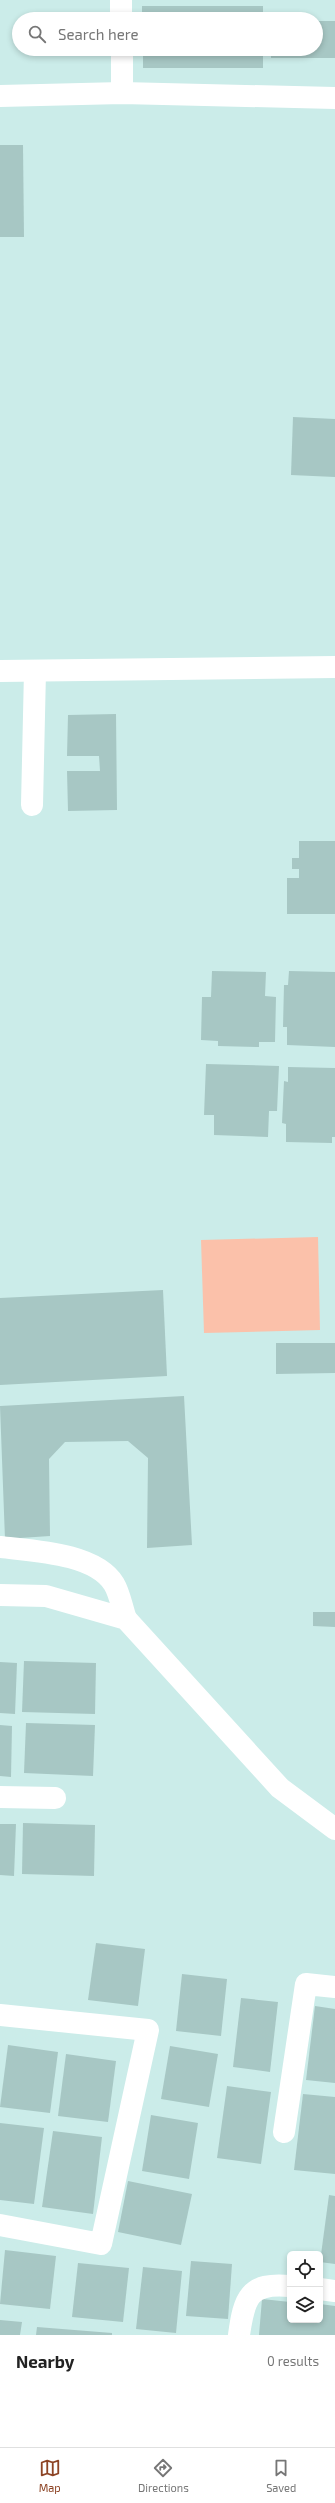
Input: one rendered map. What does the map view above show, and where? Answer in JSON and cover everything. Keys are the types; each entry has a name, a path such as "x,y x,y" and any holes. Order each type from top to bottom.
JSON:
{"street":[{"path":"121,0 121,12"},
{"path":"122,56 122,93"},
{"path":"0,96 122,93 335,98"},
{"path":"0,671 335,667"},
{"path":"32,805 35,671"},
{"path":"0,1547 58,1554 93,1565 114,1584 126,1619 280,1788 335,1829"},
{"path":"0,1595 46,1596 126,1619"},
{"path":"0,1797 55,1798"},
{"path":"284,2132 306,1984 335,1987"},
{"path":"0,2225 101,2244 148,2030 1,2017"},
{"path":"239,2335 247,2298 257,2288 274,2284 287,2286"},
{"path":"323,2289 335,2291"}],"shaded area":[{"path":"318,1237 320,1330 204,1333 201,1240"}],"building":[{"path":"142,6 263,6 263,12 142,12"},
{"path":"323,21 335,21 335,58 271,58 271,56 323,56"},
{"path":"143,56 263,56 263,68 143,68"},
{"path":"0,145 23,145 24,237 0,237"},
{"path":"293,417 335,419 335,477 291,475"},
{"path":"116,714 117,810 68,811 67,771 100,771 99,756 67,756 68,715"},
{"path":"299,841 335,841 335,914 287,914 287,878 299,878 299,869 292,869 292,858 299,858"},
{"path":"212,971 266,972 265,996 276,997 275,1042 259,1042 259,1047 218,1046 218,1041 201,1040 202,997 211,997"},
{"path":"289,971 335,972 335,1047 287,1045 287,1027 283,1027 284,985 288,985"},
{"path":"206,1064 279,1066 277,1111 269,1111 268,1137 214,1135 214,1115 204,1115"},
{"path":"288,1067 335,1068 335,1137 332,1137 332,1143 286,1142 286,1124 282,1123 284,1081 288,1082"},
{"path":"163,1290 167,1376 0,1385 0,1298"},
{"path":"276,1343 335,1343 335,1373 276,1374"},
{"path":"184,1396 192,1545 147,1548 148,1458 128,1441 65,1442 49,1459 50,1536 5,1539 0,1406"},
{"path":"313,1612 335,1612 335,1627 313,1626"},
{"path":"24,1661 96,1663 95,1714 22,1712"},
{"path":"0,1662 17,1663 15,1714 0,1713"},
{"path":"26,1723 95,1725 93,1776 24,1773"},
{"path":"0,1725 12,1726 11,1777 0,1776"},
{"path":"23,1823 95,1825 94,1876 22,1874"},
{"path":"0,1824 16,1824 14,1876 0,1875"},
{"path":"96,1943 145,1949 138,2006 88,2000"},
{"path":"182,1974 227,1979 221,2036 176,2031"},
{"path":"241,1998 278,2002 270,2072 233,2067"},
{"path":"315,2006 335,2009 335,2083 306,2080"},
{"path":"8,2045 58,2052 50,2113 0,2107"},
{"path":"170,2046 218,2054 209,2107 161,2099"},
{"path":"66,2054 116,2061 108,2122 58,2116"},
{"path":"227,2086 271,2092 261,2164 217,2158"},
{"path":"303,2094 335,2097 335,2174 294,2170"},
{"path":"151,2115 198,2123 189,2179 142,2171"},
{"path":"0,2123 44,2128 34,2204 0,2200"},
{"path":"53,2131 102,2137 93,2214 42,2207"},
{"path":"128,2181 192,2194 181,2245 118,2232"},
{"path":"329,2195 335,2196 335,2264 323,2262 323,2251 321,2251"},
{"path":"5,2250 56,2256 50,2309 0,2304"},
{"path":"191,2261 232,2264 228,2319 186,2316"},
{"path":"78,2263 129,2268 123,2322 72,2317"},
{"path":"143,2267 182,2271 176,2333 136,2329"},
{"path":"262,2299 287,2302 287,2323 323,2323 323,2304 335,2306 335,2335 259,2335"},
{"path":"0,2320 22,2322 20,2335 0,2335"},
{"path":"37,2327 112,2333 112,2335 36,2335"}]}
